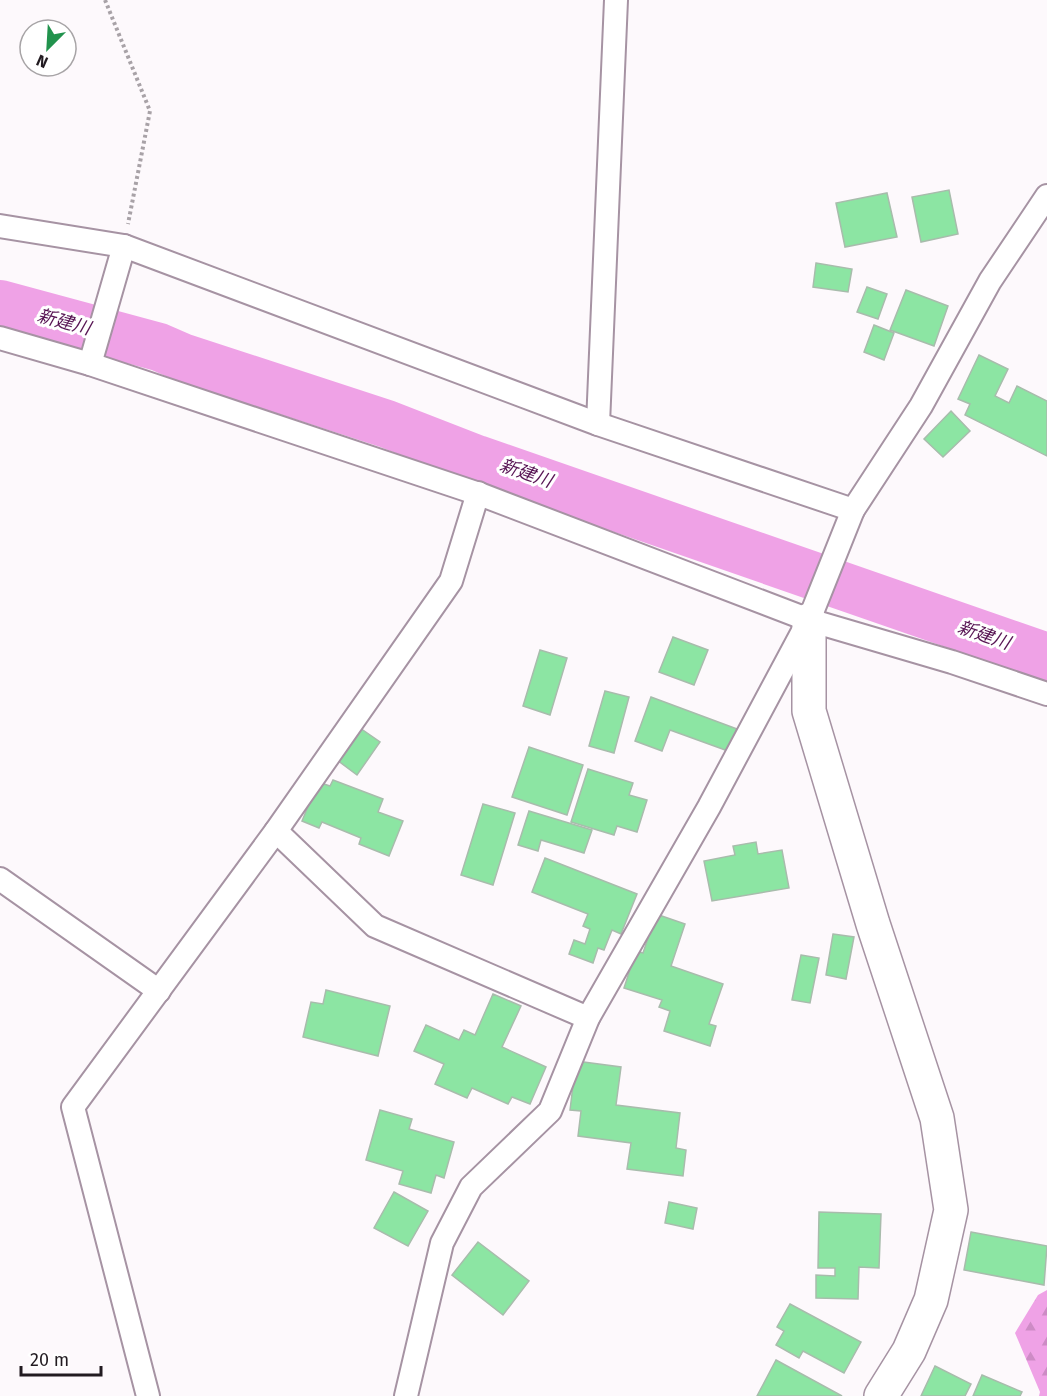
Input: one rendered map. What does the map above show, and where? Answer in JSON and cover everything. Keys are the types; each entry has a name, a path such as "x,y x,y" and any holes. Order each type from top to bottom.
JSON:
{"street":[{"path":"598,424 616,0"},
{"path":"406,1396 442,1243 471,1187 550,1111 588,1018 709,807 812,614 851,516 921,406 990,280 1047,196"},
{"path":"0,226 124,246 598,424 851,516"},
{"path":"92,356 124,246"},
{"path":"0,339 92,356 812,614 1047,694"},
{"path":"148,1396 73,1107 276,831 452,582 478,493"},
{"path":"812,614 809,711 873,924 937,1118 951,1210 931,1300 909,1351 882,1396"},
{"path":"276,831 375,926 588,1018"},
{"path":"0,879 159,991"}],"path":[{"path":"105,0 150,111 124,246"}],"green space":[{"path":"1047,1290 1047,1396 1039,1396 1040,1392 1015,1333 1038,1295"}],"building":[{"path":"949,190 958,234 921,242 912,197"},
{"path":"887,193 897,237 845,247 836,203"},
{"path":"816,263 852,269 848,292 813,287"},
{"path":"867,287 887,294 878,319 857,312"},
{"path":"906,290 948,306 934,346 890,330"},
{"path":"874,325 894,333 884,360 864,352"},
{"path":"979,355 1008,369 995,396 1009,403 1017,386 1047,401 1047,456 965,415 970,404 958,399"},
{"path":"951,411 970,431 943,457 924,439"},
{"path":"673,637 708,650 694,685 659,672"},
{"path":"540,650 567,658 550,715 523,706"},
{"path":"605,691 629,697 614,753 589,746"},
{"path":"651,697 737,729 728,751 670,730 662,751 635,741"},
{"path":"360,728 380,742 357,775 337,760"},
{"path":"529,747 583,765 567,815 512,797"},
{"path":"588,769 633,783 629,795 647,800 637,832 617,826 614,835 571,822"},
{"path":"333,780 383,799 378,812 403,821 389,856 359,844 361,838 322,822 319,828 302,821 318,782 330,786"},
{"path":"483,804 515,813 493,885 461,875"},
{"path":"529,811 592,830 584,853 541,840 538,851 518,845"},
{"path":"756,842 758,854 782,850 789,888 712,901 704,861 735,855 733,846"},
{"path":"545,858 637,894 621,934 612,930 604,950 598,948 593,963 569,954 574,940 585,944 590,929 583,926 588,914 532,892"},
{"path":"656,914 685,924 671,966 723,984 709,1024 716,1026 710,1046 664,1031 670,1011 659,1007 662,1000 624,988 636,951 643,953"},
{"path":"833,934 854,937 846,979 826,975"},
{"path":"801,955 819,958 810,1003 792,1000"},
{"path":"326,990 390,1006 378,1056 303,1037 311,1002 323,1004"},
{"path":"493,994 521,1006 502,1047 546,1067 530,1104 512,1097 508,1104 472,1088 467,1098 435,1084 444,1064 414,1051 426,1025 459,1040 464,1030 475,1035"},
{"path":"576,1061 621,1067 616,1105 680,1113 676,1148 686,1150 683,1176 627,1169 631,1143 578,1136 581,1111 570,1110"},
{"path":"380,1110 412,1119 409,1129 454,1142 444,1178 436,1175 431,1193 399,1184 403,1171 366,1160"},
{"path":"394,1192 428,1211 408,1246 374,1228"},
{"path":"669,1202 697,1208 693,1229 665,1223"},
{"path":"819,1212 881,1214 879,1268 859,1267 858,1299 816,1298 816,1275 835,1276 835,1268 818,1268"},
{"path":"971,1232 1047,1246 1044,1285 964,1270"},
{"path":"478,1242 529,1281 503,1315 452,1275"},
{"path":"790,1304 861,1342 844,1373 803,1351 799,1358 776,1345 784,1331 777,1327"},
{"path":"776,1360 842,1396 757,1396"},
{"path":"935,1366 971,1384 965,1396 921,1396"},
{"path":"982,1375 1022,1392 1020,1396 973,1396"}],"waterway":[{"name":"新建川","path":"0,304 159,347 182,357 387,424 477,459 1047,657"}]}
